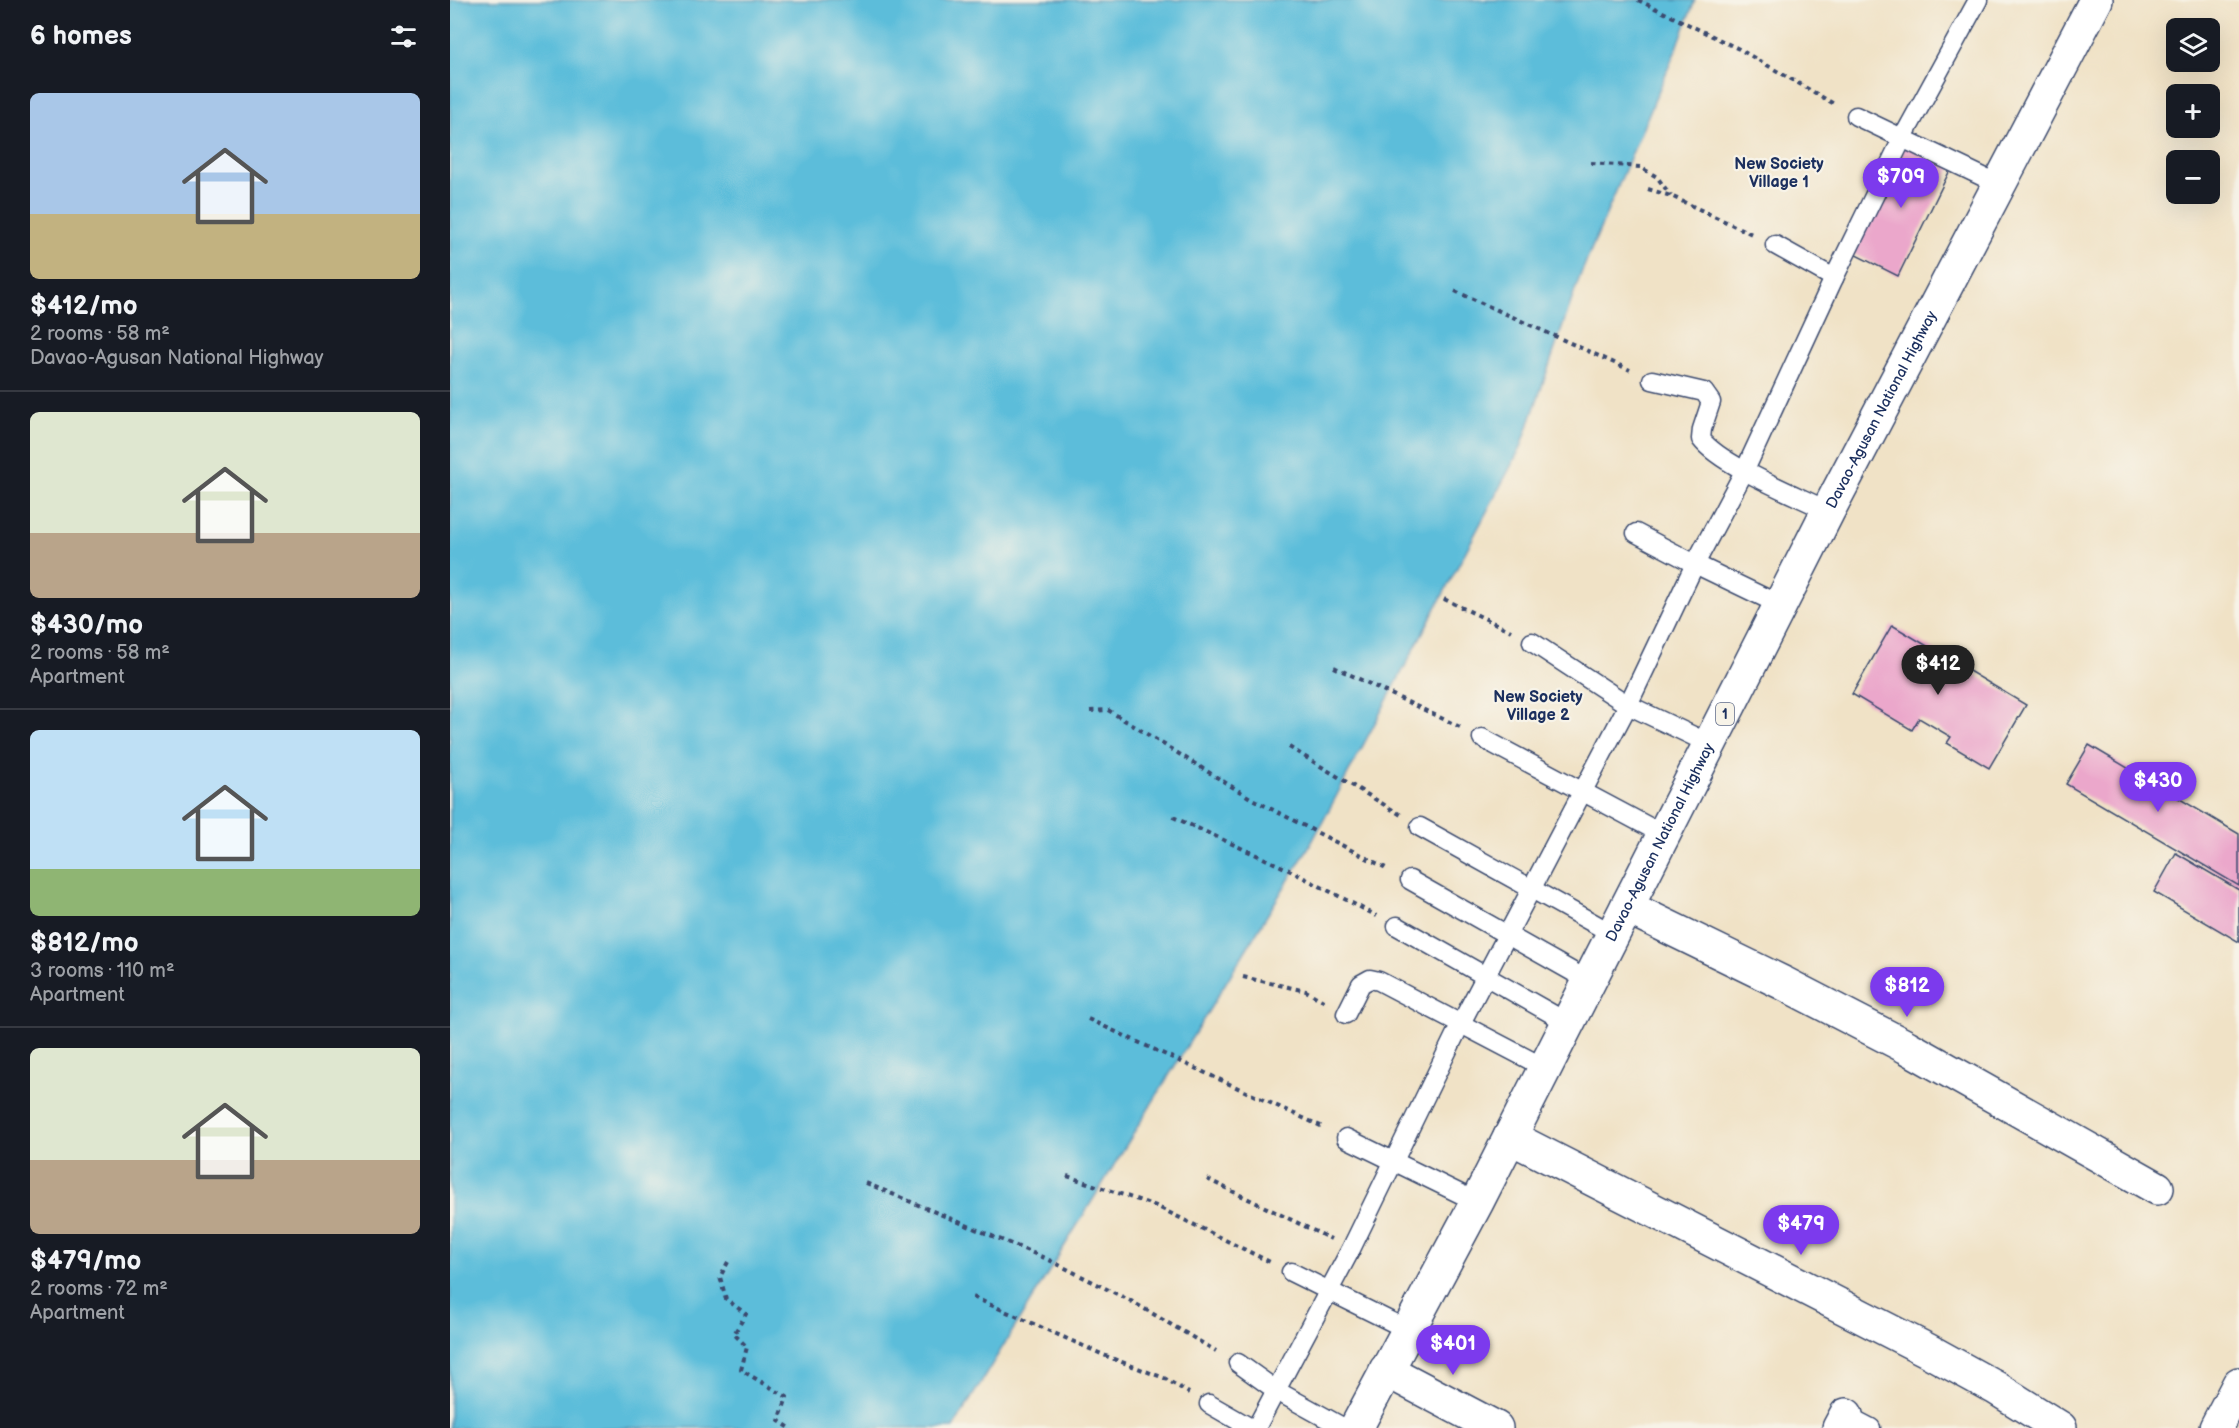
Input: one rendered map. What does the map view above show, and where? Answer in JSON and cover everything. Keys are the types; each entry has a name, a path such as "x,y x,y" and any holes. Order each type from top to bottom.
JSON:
{"main road":[{"name":"Davao-Agusan National Highway","path":"1356,1428 1510,1137 1828,510 2096,0"},
{"path":"1620,921 1784,983 1907,1047 2157,1188"},
{"path":"1510,1137 1927,1350 1996,1388 2060,1428"},
{"path":"1386,1370 1496,1428"},
{"path":"2216,1428 2239,1384"}],"lane":[{"path":"1256,1428 1395,1162 1460,1025 1628,705 1695,564 1745,470 1834,278 1902,139 1978,0"},
{"path":"1856,116 1998,184"},
{"path":"1775,245 1834,278"},
{"path":"1652,380 1695,388 1709,396 1711,402 1701,439 1715,453 1828,510"},
{"path":"1636,533 1780,605"},
{"path":"1532,642 1628,705 1710,744"},
{"path":"1482,738 1664,836"},
{"path":"1420,827 1532,890 1620,921"},
{"path":"1410,880 1589,981"},
{"path":"1397,926 1568,1023"},
{"path":"1346,1014 1361,984 1370,979 1379,981 1545,1068"},
{"path":"1346,1138 1476,1202"},
{"path":"1291,1272 1408,1330"},
{"path":"1238,1363 1277,1391 1344,1428"},
{"path":"1209,1404 1251,1428"}],"path":[{"path":"1638,0 1739,49 1856,116"},
{"path":"1591,163 1640,167 1657,177 1671,196"},
{"path":"1648,189 1671,196 1775,245"},
{"path":"1455,291 1652,380"},
{"path":"1444,598 1532,642"},
{"path":"1334,667 1482,738"},
{"path":"1090,711 1108,711 1252,799 1410,880"},
{"path":"1289,747 1420,827"},
{"path":"1173,817 1285,868 1397,926"},
{"path":"1243,977 1306,991 1346,1014"},
{"path":"1088,1019 1346,1138"},
{"path":"1067,1176 1156,1206 1291,1272"},
{"path":"1207,1179 1341,1244"},
{"path":"866,1183 1047,1258 1131,1301 1238,1363"},
{"path":"728,1262 720,1277 726,1299 746,1314 734,1334 747,1347 741,1370 787,1397 779,1421 790,1428"},
{"path":"973,1297 1106,1356 1164,1378 1209,1404"}],"water":[{"path":"450,0 1695,0 1580,276 1521,447 1312,842 953,1428 450,1428"}],"building":[{"path":"1904,142 1952,166 1898,276 1850,252"},
{"path":"1892,625 2026,705 1989,768 1947,743 1951,737 1919,718 1912,730 1852,694"},
{"path":"2089,745 2239,834 2239,886 2066,784"},
{"path":"2176,853 2239,890 2239,942 2154,892"}],"district":[{"name":"New Society Village 1","path":"1779,173"},
{"name":"New Society Village 2","path":"1538,706"}]}
